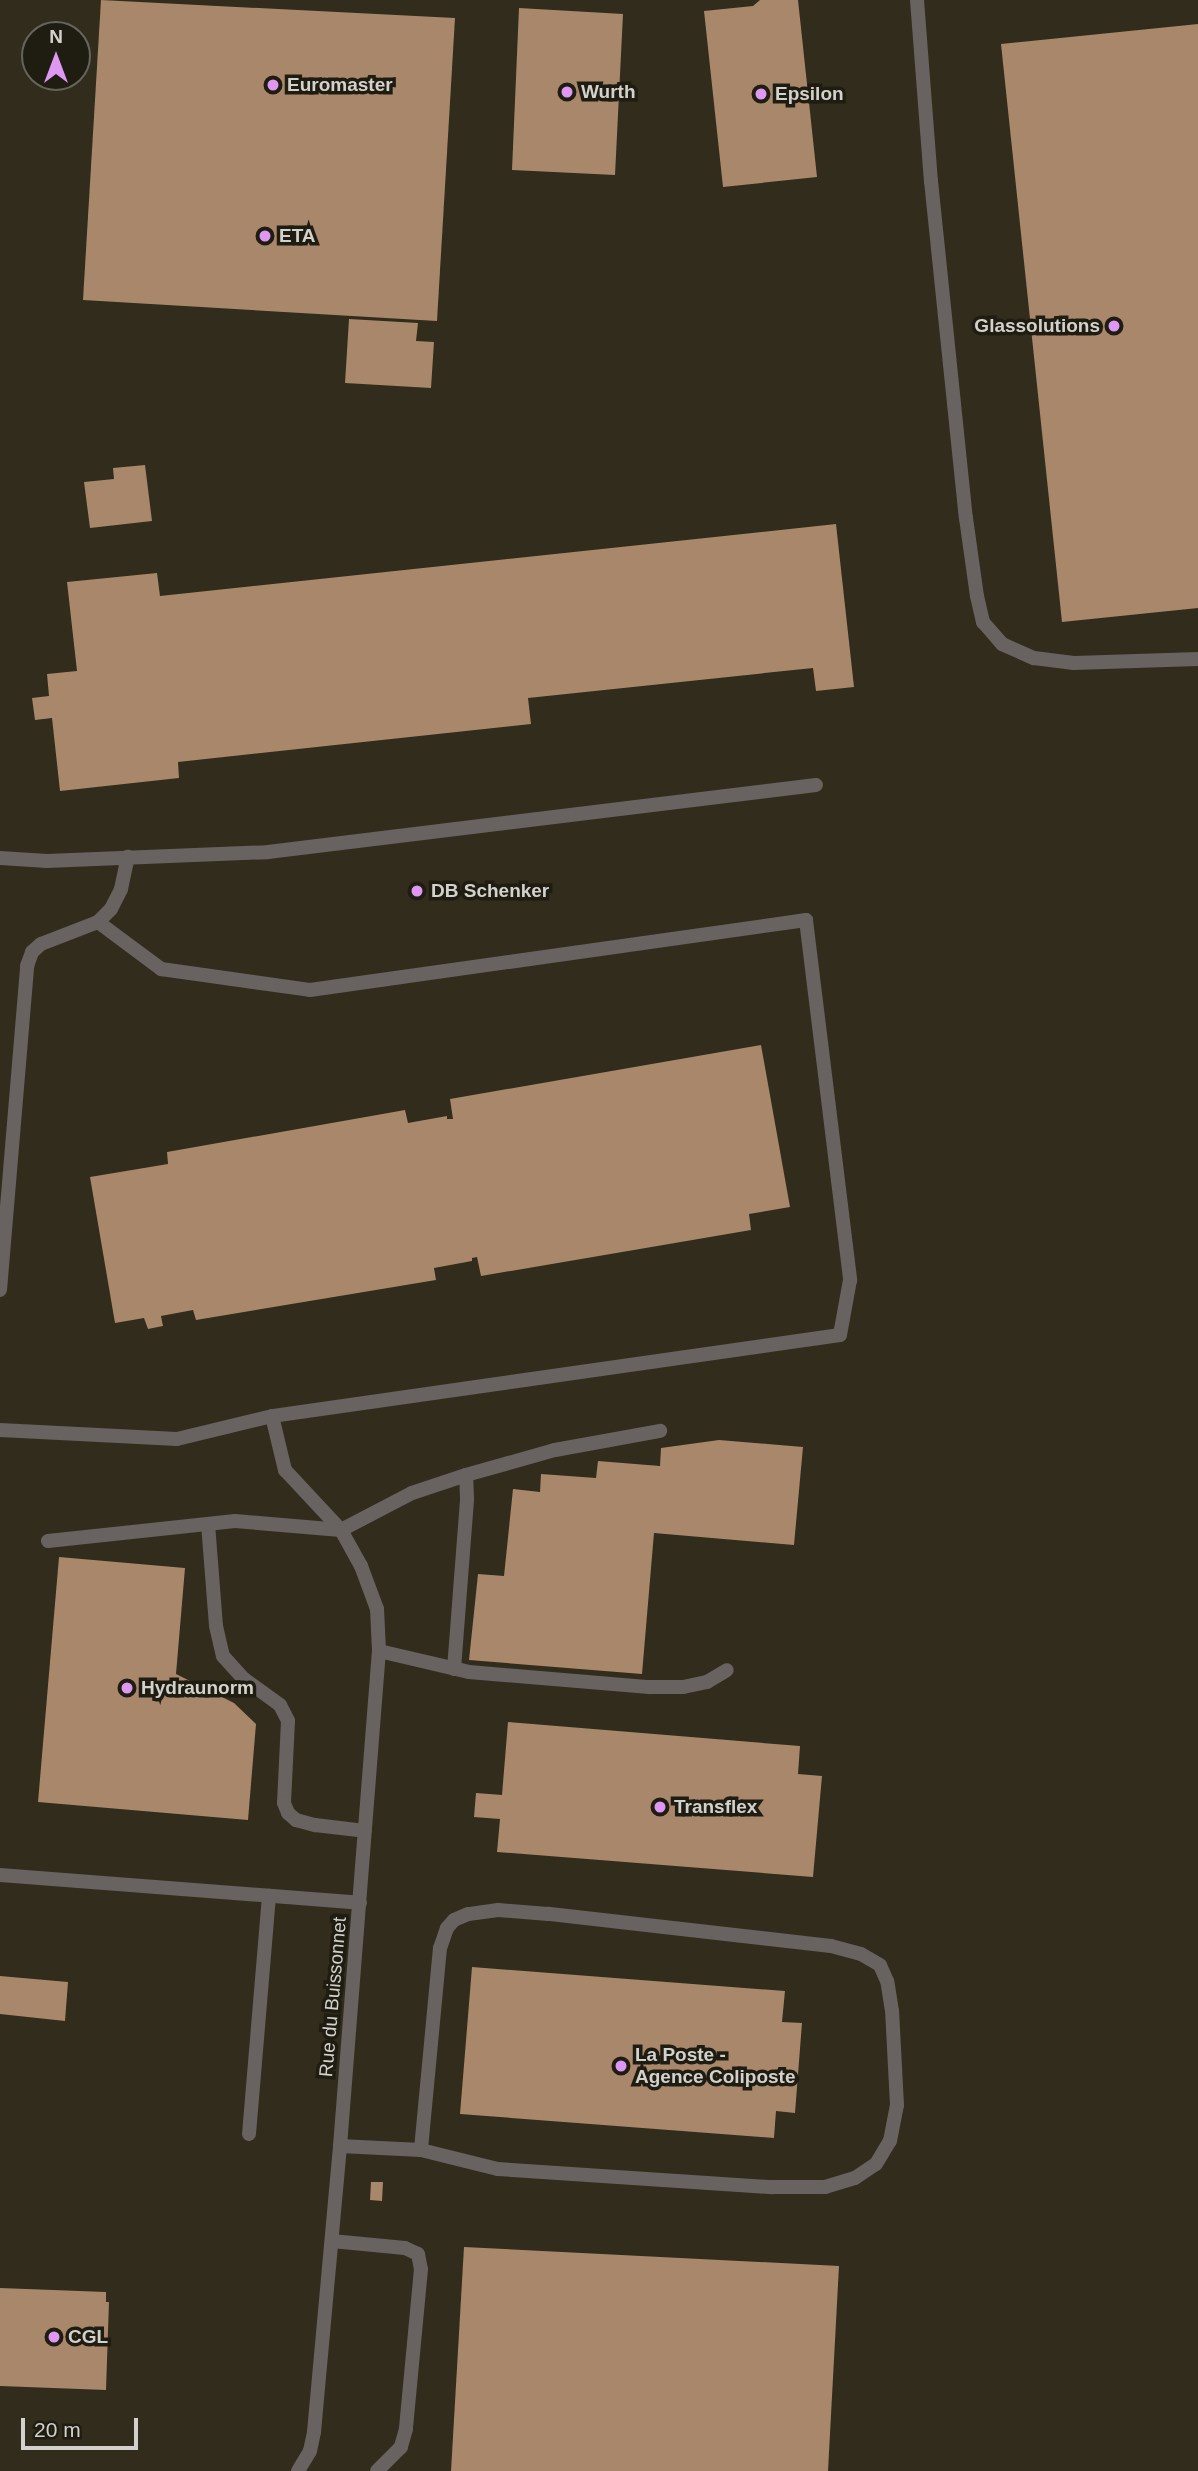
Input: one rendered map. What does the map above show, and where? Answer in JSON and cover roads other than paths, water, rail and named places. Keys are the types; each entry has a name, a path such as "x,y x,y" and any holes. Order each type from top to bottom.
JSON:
{"street":[{"path":"917,0 932,181 966,518 976,596 983,622 1003,644 1034,658 1074,663 1198,659"},
{"path":"0,858 47,861 268,852 816,785"},
{"path":"0,1290 27,966 32,952 41,944 98,922 111,909 121,889 128,857"},
{"path":"0,1430 177,1439 272,1416 840,1335 850,1280 806,920 310,990 161,969 98,922"},
{"name":"Rue du Buissonnet","path":"272,1416 285,1470 341,1530 361,1566 377,1609 379,1651 332,2241 314,2432 305,2469"},
{"path":"48,1541 235,1521 341,1530 412,1493 466,1475 555,1450 660,1431"},
{"path":"454,1669 466,1511 466,1475"},
{"path":"208,1524 216,1626 223,1656 244,1679 280,1705 288,1721 284,1803 288,1813 296,1820 315,1825 365,1831"},
{"path":"379,1651 454,1669 649,1687 683,1687 707,1682 727,1670"},
{"path":"0,1875 360,1903"},
{"path":"249,2134 269,1896"},
{"path":"340,2146 421,2150 498,2169 759,2187 825,2187 855,2178 876,2164 890,2141 897,2105 892,2011 887,1981 880,1965 861,1954 831,1946 548,1914 498,1910 468,1914 454,1920 447,1928 440,1948 421,2150"},
{"path":"332,2241 405,2248 418,2254 421,2269 406,2429 401,2447 377,2471"}],"place":[{"name":"Euromaster","path":"273,85"},
{"name":"Wurth","path":"567,92"},
{"name":"Epsilon","path":"761,94"},
{"name":"ETA","path":"265,236"},
{"name":"Glassolutions","path":"1114,326"},
{"name":"DB Schenker","path":"417,891"},
{"name":"Hydraunorm","path":"127,1688"},
{"name":"Transflex","path":"660,1807"},
{"name":"La Poste - Agence Coliposte","path":"621,2066"},
{"name":"CGL","path":"54,2337"}]}
